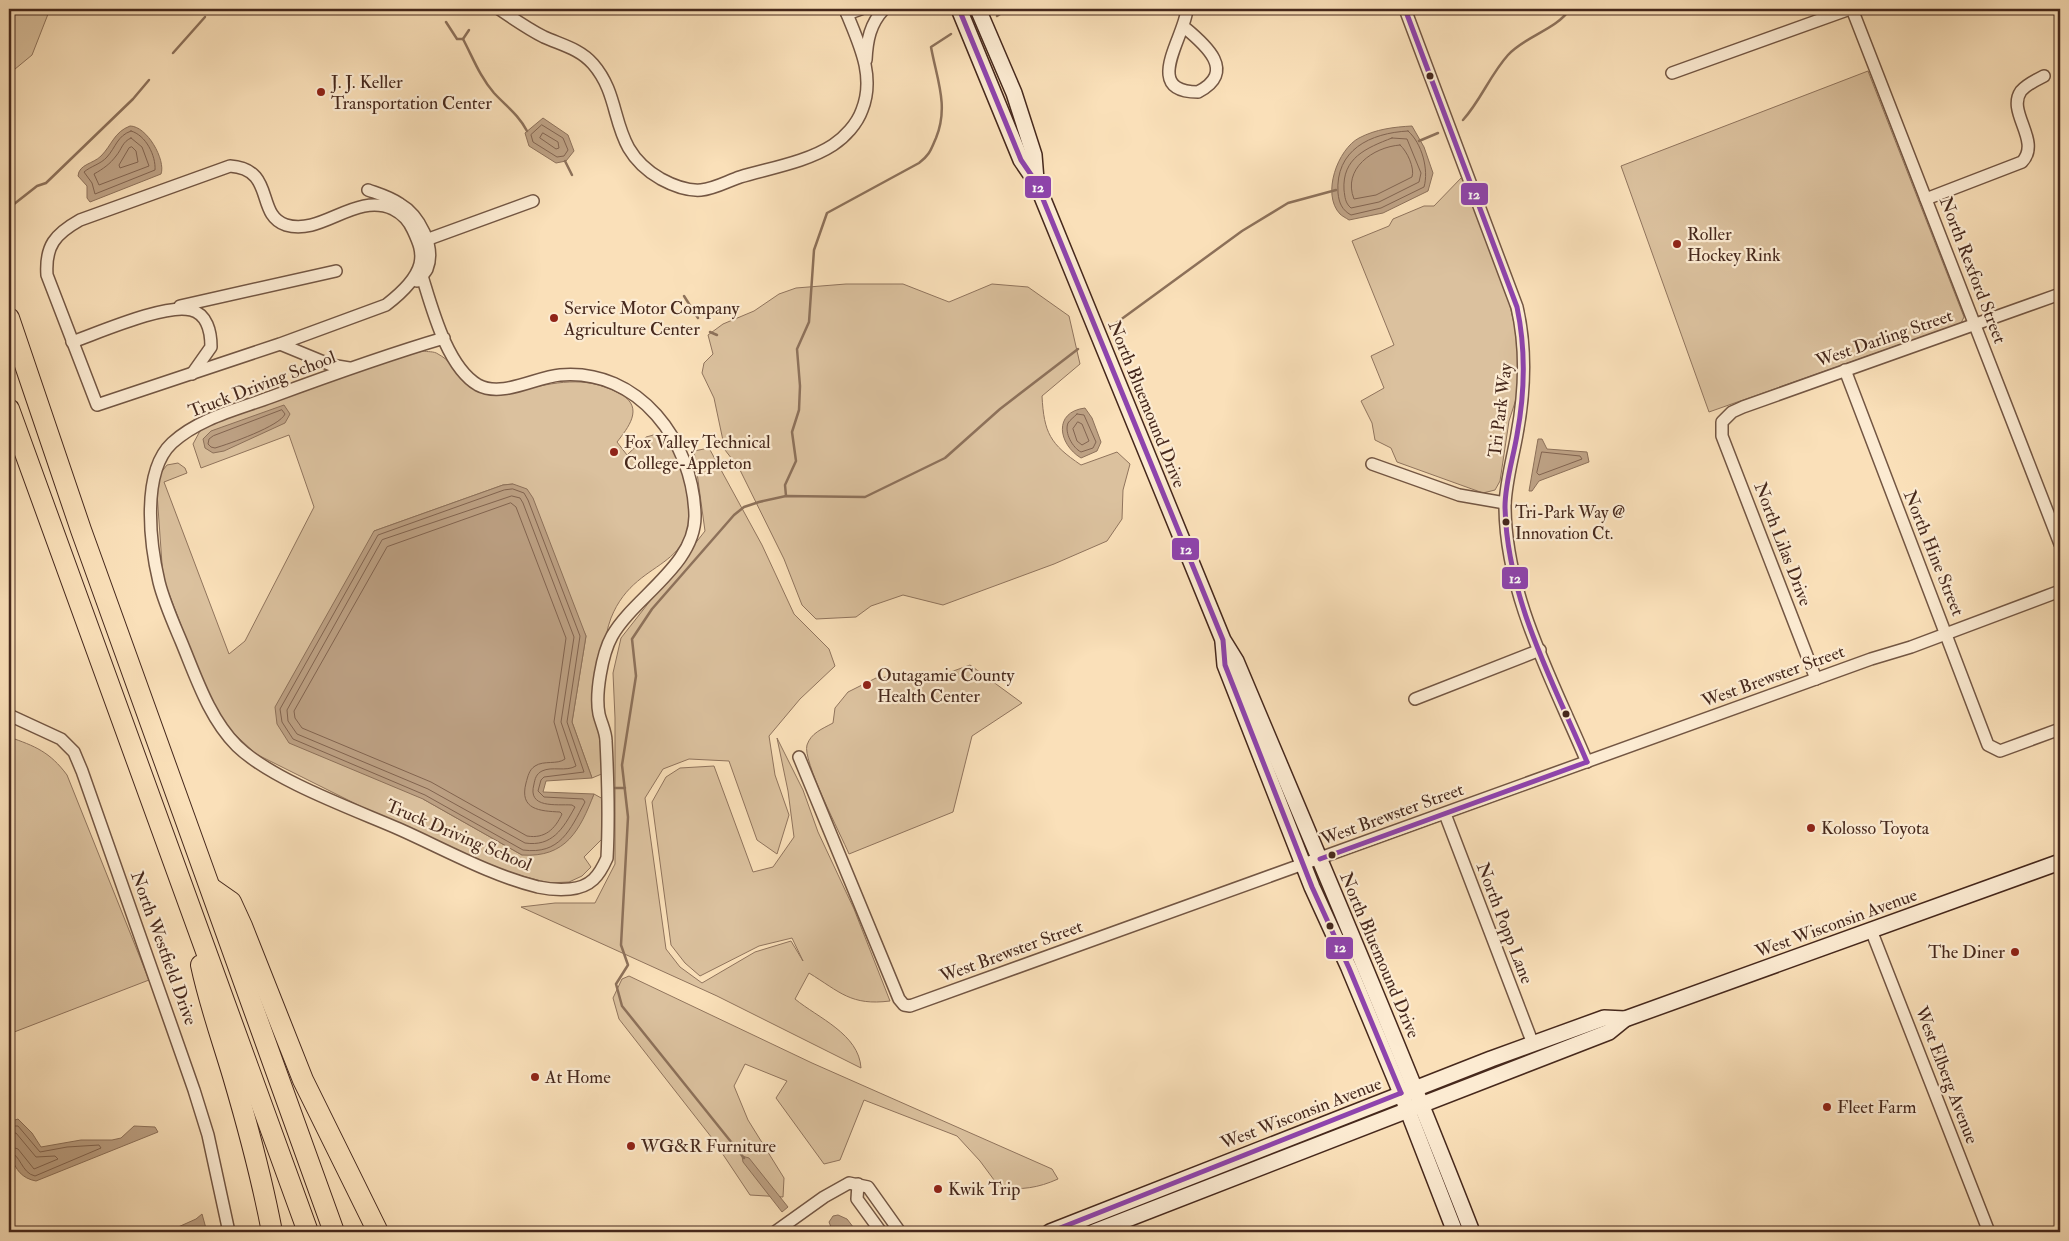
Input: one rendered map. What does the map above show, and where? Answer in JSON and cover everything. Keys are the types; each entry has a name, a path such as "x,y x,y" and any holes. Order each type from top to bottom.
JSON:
{"highway":[{"path":"9,318 147,713 334,1232"},
{"path":"9,409 116,698 308,1232"},
{"path":"210,888 230,902 234,910 303,1080 378,1232"},
{"path":"187,895 210,1006 233,1076 258,1166 272,1232"}],"main road":[{"name":"North Bluemound Drive","path":"959,9 1021,160 1036,182 1222,640 1236,661 1320,859 1408,1091"},
{"name":"North Bluemound Drive","path":"978,9 1014,93 1034,156 1036,182"},
{"name":"North Bluemound Drive","path":"1222,640 1224,665 1304,865 1472,1232"},
{"name":"West Wisconsin Avenue","path":"1050,1232 1408,1091 1533,1044 1604,1018 1625,1018 2060,862"},
{"name":"West Wisconsin Avenue","path":"1094,1232 1609,1032 1625,1018"},
{"name":"North Bluemound Drive","path":"1415,1107 1455,1232"}],"street":[{"path":"499,9 526,27 586,57 603,80 624,143 633,156 660,179 676,186 694,190 702,190 804,157 833,145 846,135 861,113 868,88 866,64 870,30 876,17 884,9"},
{"path":"861,9 846,12 866,64"},
{"path":"1184,27 1204,45 1216,61 1217,69 1213,81 1198,92 1180,90 1170,80 1168,68 1184,27 1187,9"},
{"name":"Tri Park Way","path":"1405,9 1512,292 1522,328 1525,358 1524,387 1505,504 1509,551 1514,578 1540,650 1587,762"},
{"path":"1672,73 1851,9"},
{"name":"North Rexford Street","path":"1851,9 2060,544"},
{"path":"1926,199 2022,162 2027,154 2028,144 2018,108 2018,98 2027,86 2044,76"},
{"name":"Truck Driving School","path":"240,166 252,172 260,181 271,214 286,225 310,224 371,204 386,206 397,211 409,221 420,247 420,259 416,272 396,297 386,305 280,344 97,405 48,276 46,260 51,245 58,234 80,220 222,167 240,166"},
{"path":"368,190 402,204 413,214 426,240 430,255 427,269 402,300"},
{"path":"426,240 534,201"},
{"name":"Truck Driving School","path":"72,342 167,309 336,271"},
{"name":"Truck Driving School","path":"422,276 444,338 454,359 465,374 474,382 487,388 512,386 571,374 596,377 612,383 646,403 663,421 678,446 687,473 695,517 687,546 678,560 613,634 601,672 598,712 606,738 607,858 600,874 594,881 579,888 540,888 505,876 298,783 258,763 236,745 205,699 158,579 151,514 152,484 160,457 171,443 199,425 350,368 444,338"},
{"name":"West Darling Street","path":"1722,422 1732,412 2060,294"},
{"name":"Truck Driving School","path":"155,314 184,308 193,310 206,322 210,329 211,347 192,374"},
{"name":"Truck Driving School","path":"280,344 331,365 350,368"},
{"name":"North Hine Street","path":"1845,370 1985,737 1992,748 2000,750 2060,729"},
{"name":"North Lilas Drive","path":"1722,422 1722,436 1816,679"},
{"path":"1372,464 1460,495 1505,504"},
{"name":"West Brewster Street","path":"799,757 892,980 904,1005 917,1004 1816,679 1947,634 2060,591"},
{"path":"1415,699 1540,650"},
{"name":"North Westfield Drive","path":"9,715 61,739 74,752 194,1090 208,1135 228,1232"},
{"name":"North Popp Lane","path":"1445,814 1533,1044"},
{"name":"West Elberg Avenue","path":"1871,930 1989,1232"},
{"path":"775,1232 849,1183 868,1187 900,1232"},
{"path":"858,1184 857,1199 881,1232"}],"shaded area":[{"path":"9,9 50,9 32,55 9,74"},
{"path":"1868,71 1964,317 1961,323 1709,412 1621,166"},
{"path":"1462,177 1508,297 1519,345 1517,396 1509,421 1500,481 1495,490 1483,493 1397,462 1391,448 1375,440 1372,423 1361,401 1384,388 1371,356 1394,345 1352,241 1389,226 1393,219 1424,206 1434,206"},
{"path":"846,284 903,284 949,302 992,284 1028,287 1069,316 1080,364 1042,396 1043,409 1047,429 1056,444 1062,451 1081,465 1117,452 1130,464 1123,490 1122,519 1107,541 1054,564 943,605 903,595 871,606 856,617 816,619 802,605 784,559 739,468 725,450 714,398 702,373 704,363 713,354 708,335 723,324 754,311 779,294 796,288"},
{"path":"423,351 438,354 452,365 469,384 483,393 492,395 563,382 587,383 610,389 629,400 632,406 632,418 626,431 617,442 627,455 646,437 657,434 670,442 678,456 689,508 687,531 679,547 667,559 637,581 623,597 611,618 605,642 604,658 604,773 592,778 572,722 586,636 513,484 503,485 374,531 423,799 522,855 590,802 594,794 603,799 604,837 584,857 591,867 582,876 569,882 549,883 499,870 386,819 256,754 226,726 208,696 163,578 157,493 159,475 167,465 178,463 185,468 187,473 164,482 229,654 245,641 314,507 289,435 201,468 193,444 200,431 219,420 403,356"},
{"path":"709,448 762,545 794,614 829,649 835,666 800,699 769,736 775,775 789,815 777,854 757,840 729,761 689,759 663,769 645,798 666,949 680,967 702,983 755,952 791,941 803,961 792,938 759,946 700,976 685,963 671,945 652,802 666,777 680,768 714,766 753,872 773,867 794,837 788,791 777,738 803,790 818,832 854,909 890,1001 865,1001 846,996 809,973 795,999 845,1036 859,1056 861,1068 717,996 521,907 555,903 595,903 615,864 615,718 613,673 621,638 705,531 694,451"},
{"path":"970,665 1022,703 972,736 953,812 849,854 810,766 807,745 811,737 833,723 835,708 848,692 876,678 888,677 920,683"},
{"path":"9,737 48,755 67,775 149,980 9,1034"},
{"path":"629,976 812,1063 1052,1169 1058,1179 1030,1188 1000,1188 980,1161 957,1136 864,1100 840,1160 824,1164 776,1098 787,1081 745,1064 734,1086 748,1120 784,1178 783,1197 750,1195 712,1138 619,1019 613,998 622,979"}],"water":[{"path":"543,118 568,135 574,151 566,161 556,163 529,146 525,133"},
{"path":"130,126 136,127 149,137 161,161 161,174 90,202 87,198 87,186 78,176 79,172 98,159 117,135"},
{"path":"1412,126 1424,147 1433,173 1428,191 1383,213 1349,220 1341,215 1334,205 1332,184 1344,152 1359,138 1372,132"},
{"path":"284,405 290,414 285,423 224,451 213,453 205,448 203,439 211,431"},
{"path":"1085,408 1092,418 1101,442 1097,451 1081,458 1067,445 1062,429 1068,416 1075,411"},
{"path":"1538,439 1542,439 1547,449 1587,452 1589,462 1539,481 1532,491 1529,491"},
{"path":"513,484 527,489 533,498 586,636 572,722 592,778 546,781 543,792 594,794 577,830 569,839 560,847 550,852 537,855 522,855 423,799 289,743 277,724 275,707 374,531 503,485"},
{"path":"18,1119 32,1133 41,1147 81,1140 112,1140 121,1138 134,1126 155,1127 158,1132 36,1181 20,1173 12,1158 9,1122"},
{"path":"742,1156 749,1158 788,1207 782,1212 743,1162"},
{"path":"202,1214 207,1232 167,1232 196,1219"},
{"path":"838,1215 847,1219 857,1232 833,1232 829,1222 833,1216"}],"waterway":[{"path":"210,12 213,9"},
{"path":"997,16 1008,9"},
{"path":"1463,120 1508,55 1515,48 1549,28 1570,9"},
{"path":"173,53 205,17"},
{"path":"446,22 457,39 463,39 489,87 516,115 527,131"},
{"path":"463,39 469,30"},
{"path":"786,496 785,485 796,461 792,432 799,410 800,386 797,349 809,322 814,250 827,213 919,163 928,154 936,138 942,115 941,93 931,47 951,34"},
{"path":"9,208 37,186 46,183 133,99 149,80"},
{"path":"1419,141 1438,133"},
{"path":"565,161 572,175"},
{"path":"1112,326 1242,231 1288,203 1336,190"},
{"path":"684,296 698,318"},
{"path":"710,332 717,335"},
{"path":"744,1158 622,1006 616,984 628,965 621,945 628,817 622,765 636,676 632,639 652,609 734,515 744,507 786,496 865,497 945,458 1000,409 1078,349"},
{"path":"615,788 625,788"}],"transit line":[{"name":"12","path":"959,9 1021,160 1036,182 1223,640 1225,665 1312,887 1349,968 1401,1093"},
{"name":"12","path":"1405,9 1517,307 1522,339 1523,387 1520,419 1505,498 1508,541 1514,574 1534,638 1587,762"},
{"name":"12","path":"1320,859 1587,762"},
{"name":"12","path":"1050,1232 1401,1093"}],"place":[{"name":"J. J. Keller Transportation Center","path":"321,92"},
{"name":"Roller Hockey Rink","path":"1677,244"},
{"name":"Service Motor Company Agriculture Center","path":"554,318"},
{"name":"Fox Valley Technical College-Appleton","path":"614,452"},
{"name":"Tri-Park Way @ Innovation Ct.","path":"1506,522"},
{"name":"Outagamie County Health Center","path":"867,685"},
{"name":"Kolosso Toyota","path":"1811,828"},
{"name":"The Diner","path":"2015,952"},
{"name":"At Home","path":"535,1077"},
{"name":"Fleet Farm","path":"1827,1107"},
{"name":"WG&R Furniture","path":"631,1146"},
{"name":"Kwik Trip","path":"938,1189"}]}
